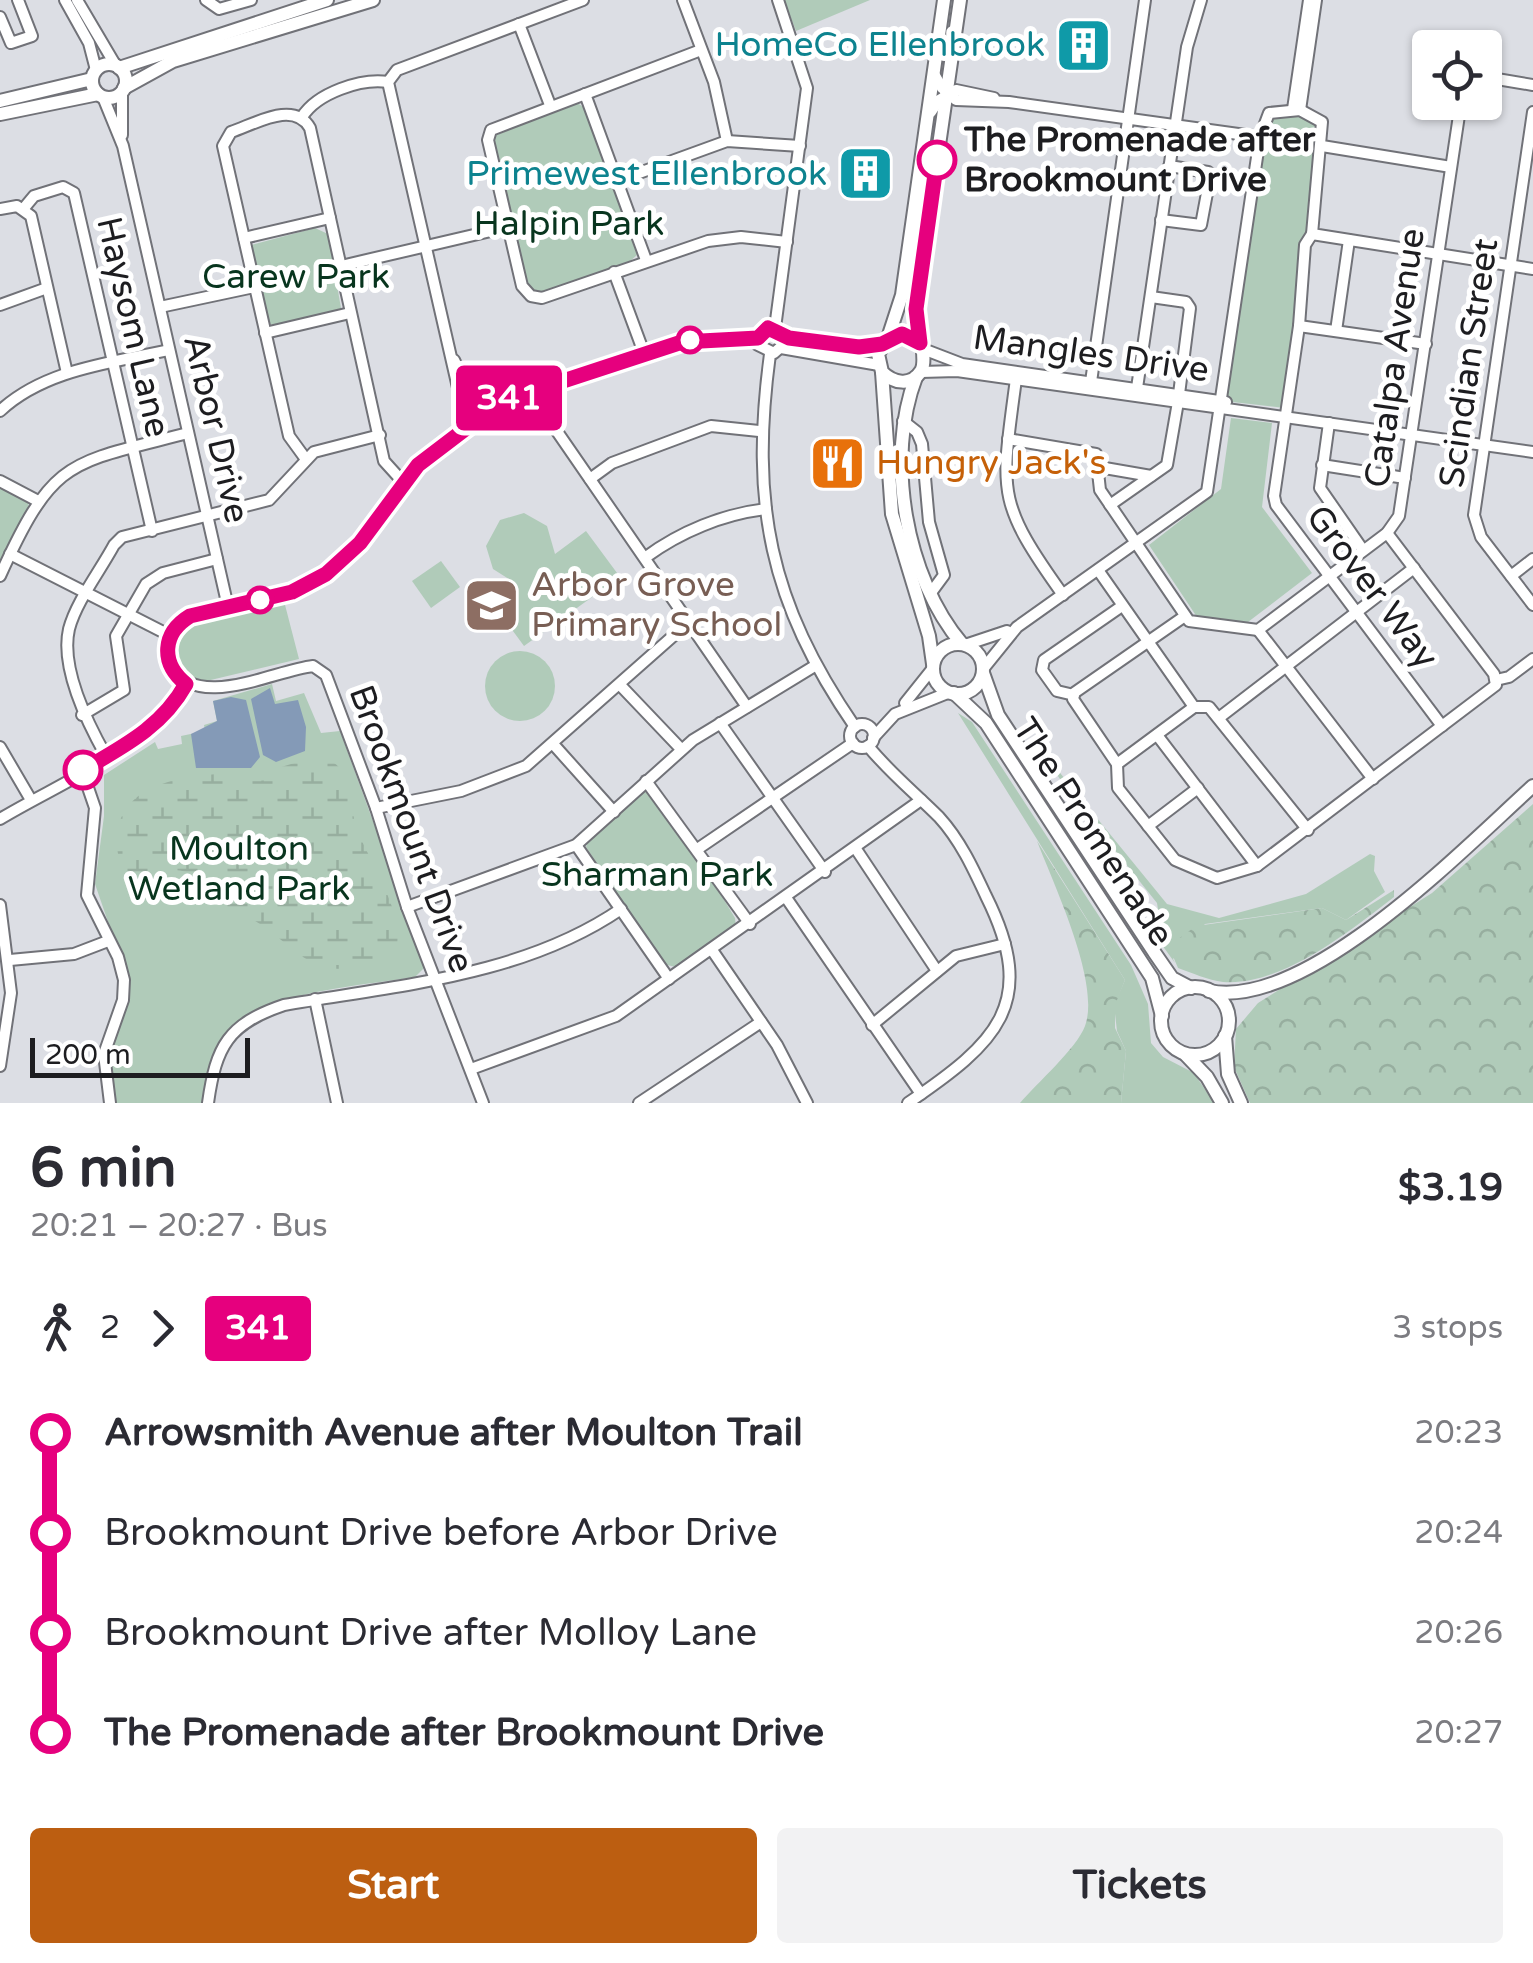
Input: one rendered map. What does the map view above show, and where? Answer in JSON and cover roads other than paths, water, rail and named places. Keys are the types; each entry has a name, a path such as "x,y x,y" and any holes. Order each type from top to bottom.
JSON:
{"main road":[{"path":"0,101 94,75 105,64 117,67 327,0"},
{"path":"0,114 123,90 174,61 373,0"},
{"path":"944,0 902,295 885,341 880,368 892,514 929,636 936,682 952,693 971,690 983,671 979,656 964,644 930,594 907,510 903,422 918,374 921,346 916,309 960,0"},
{"path":"117,67 123,90"},
{"path":"94,75 100,96"},
{"path":"885,341 902,334 921,346"},
{"path":"880,368 902,382 918,374"},
{"path":"933,666 942,649 964,644"},
{"name":"The Promenade","path":"983,671 1000,719 1172,978 1191,988"},
{"name":"The Promenade","path":"952,693 986,723 1152,978 1162,1016"},
{"path":"1222,1103 1207,1077 1166,1039 1162,1016 1170,998 1191,988 1230,994 1258,991 1324,957 1372,926 1533,786"},
{"path":"1210,991 1224,1004 1228,1074 1242,1103"},
{"path":"1184,1054 1208,1052 1258,991"}],"street":[{"path":"0,17 11,44 32,36 18,0"},
{"path":"64,0 88,43 94,75"},
{"path":"77,0 117,67"},
{"path":"206,0 219,9 251,0"},
{"path":"467,427 388,82 397,70 583,0"},
{"path":"682,0 728,141"},
{"path":"778,0 806,80 779,332 759,431 766,509 781,584 814,667 871,742 958,840 996,916 1005,944 1011,992 1000,1022 957,1068 908,1103"},
{"path":"1091,386 1145,0"},
{"path":"1137,388 1188,36 1201,0"},
{"path":"1296,109 1308,0"},
{"path":"1296,109 1316,0"},
{"path":"520,24 550,106"},
{"path":"701,50 500,124 490,134 520,282 535,298 726,237 787,242"},
{"path":"934,72 947,94"},
{"path":"302,117 320,100 350,87 370,80 388,82"},
{"path":"1502,80 1533,85"},
{"path":"123,90 123,146"},
{"path":"926,120 947,94 960,90 1009,102 1260,138"},
{"path":"585,94 646,260"},
{"path":"100,96 123,146"},
{"path":"964,644 1017,627 1207,492 1223,406 1260,138 1269,113 1296,109 1322,122 1322,146 1451,167"},
{"name":"Scindian Street","path":"1533,112 1476,525 1533,605"},
{"path":"305,458 290,436 224,138 287,114 302,117 310,128 387,468 403,482"},
{"name":"Catalpa Avenue","path":"1258,630 1386,533 1400,516 1458,120"},
{"path":"617,181 728,141 800,146"},
{"name":"Arbor Drive","path":"123,146 228,607"},
{"name":"Grover Way","path":"1322,146 1312,234 1305,245 1274,501 1442,726"},
{"path":"1161,220 1201,224 1210,177 1208,172 1168,166"},
{"name":"Haysom Lane","path":"24,208 42,193 63,187 74,193 152,531"},
{"path":"0,209 24,208 32,220 66,374"},
{"path":"244,238 330,218"},
{"path":"341,266 508,226"},
{"path":"1312,234 1533,269"},
{"path":"1336,331 1348,240"},
{"path":"614,272 644,353"},
{"path":"160,307 254,287"},
{"path":"0,305 48,288"},
{"path":"1110,505 1169,462 1190,308 1186,302 1150,297"},
{"path":"265,332 350,312"},
{"path":"1298,326 1426,344"},
{"path":"880,368 760,349 758,338 764,329 859,347 885,341"},
{"path":"0,819 157,723 186,684 170,665 169,635 190,616 292,592 328,572 360,543 418,465 488,411 511,397 644,353 694,340 758,338"},
{"path":"446,340 474,402 488,411"},
{"name":"Mangles Drive","path":"921,346 972,369 1016,379 1137,388 1178,398"},
{"path":"0,412 42,383 66,374 169,350"},
{"name":"Mangles Drive","path":"918,374 972,369 1533,452"},
{"path":"1016,379 1004,469 1010,510 1024,541 1063,595"},
{"path":"538,391 545,414 747,707"},
{"path":"903,422 917,432 922,444 930,522 944,575 930,594"},
{"path":"1329,422 1322,493 1362,550"},
{"path":"590,479 612,462 711,426 759,431"},
{"path":"0,576 38,501 64,472 84,460 188,433"},
{"path":"106,756 82,715 68,645 69,627 114,545 122,538 269,500 288,483 305,458 320,449 380,436"},
{"path":"1008,439 1090,451 1098,458 1098,484 1185,616 1198,625 1258,630 1373,779"},
{"path":"1322,464 1406,478"},
{"path":"1099,467 1152,476"},
{"path":"0,481 38,501"},
{"path":"646,557 670,539 742,512 766,509"},
{"path":"1074,695 1075,706 1117,764 1118,788 1176,860 1217,878 1257,866 1492,690 1495,677 1386,533"},
{"path":"10,554 169,635"},
{"path":"82,715 124,690 115,648 127,614 146,584 163,573 217,559"},
{"path":"1511,576 1533,559"},
{"path":"1220,717 1414,568"},
{"path":"1098,570 1194,707"},
{"path":"1122,606 1044,660 1042,670 1058,692 1074,695 1185,616"},
{"path":"376,808 498,779 554,745 689,622"},
{"path":"983,671 1017,627"},
{"path":"1495,677 1509,677 1533,659"},
{"path":"871,742 882,722 910,699 933,666"},
{"name":"Brookmount Drive","path":"186,684 209,688 304,667 320,669 331,684 407,908 483,1103"},
{"path":"407,908 576,844 681,750 814,667"},
{"path":"620,685 681,750"},
{"path":"860,726 882,722 917,702 952,693"},
{"path":"1117,764 1194,707 1209,706 1308,830"},
{"path":"720,723 824,872"},
{"path":"853,743 860,726"},
{"path":"1157,735 1257,866"},
{"path":"699,848 853,743 871,742"},
{"path":"554,745 614,812"},
{"path":"0,748 31,800"},
{"path":"82,770 95,808 87,895 124,980 122,1000 104,1054 110,1103"},
{"path":"646,782 699,848 750,924"},
{"path":"1148,826 1198,788"},
{"path":"471,1069 616,1016 787,899 920,800"},
{"path":"576,844 669,980"},
{"path":"856,849 937,971"},
{"path":"787,899 921,1094"},
{"path":"0,905 10,960 8,1024 0,1066"},
{"path":"208,1103 221,1048 238,1026 256,1014 315,999 506,964 586,933 621,909"},
{"path":"10,960 74,954 108,941"},
{"path":"872,1025 956,956 1005,944"},
{"path":"712,950 761,1022 807,1103"},
{"path":"315,999 337,1103"},
{"path":"639,1103 761,1022"}],"water":[{"path":"270,688 275,704 298,700 306,727 305,751 276,762 263,755 251,699"},
{"path":"231,697 246,700 260,757 251,768 196,768 191,734 217,721 213,701"}],"place":[{"name":"HomeCo Ellenbrook","path":"1084,45"},
{"name":"The Promenade after Brookmount Drive","path":"937,160"},
{"name":"Primewest Ellenbrook","path":"866,174"},
{"name":"Hungry Jack's","path":"837,463"},
{"name":"Arbor Grove Primary School","path":"492,605"}],"park label":[{"name":"Halpin Park","path":"569,224"},
{"name":"Carew Park","path":"296,277"},
{"name":"Moulton Wetland Park","path":"239,869"},
{"name":"Sharman Park","path":"657,875"}]}
